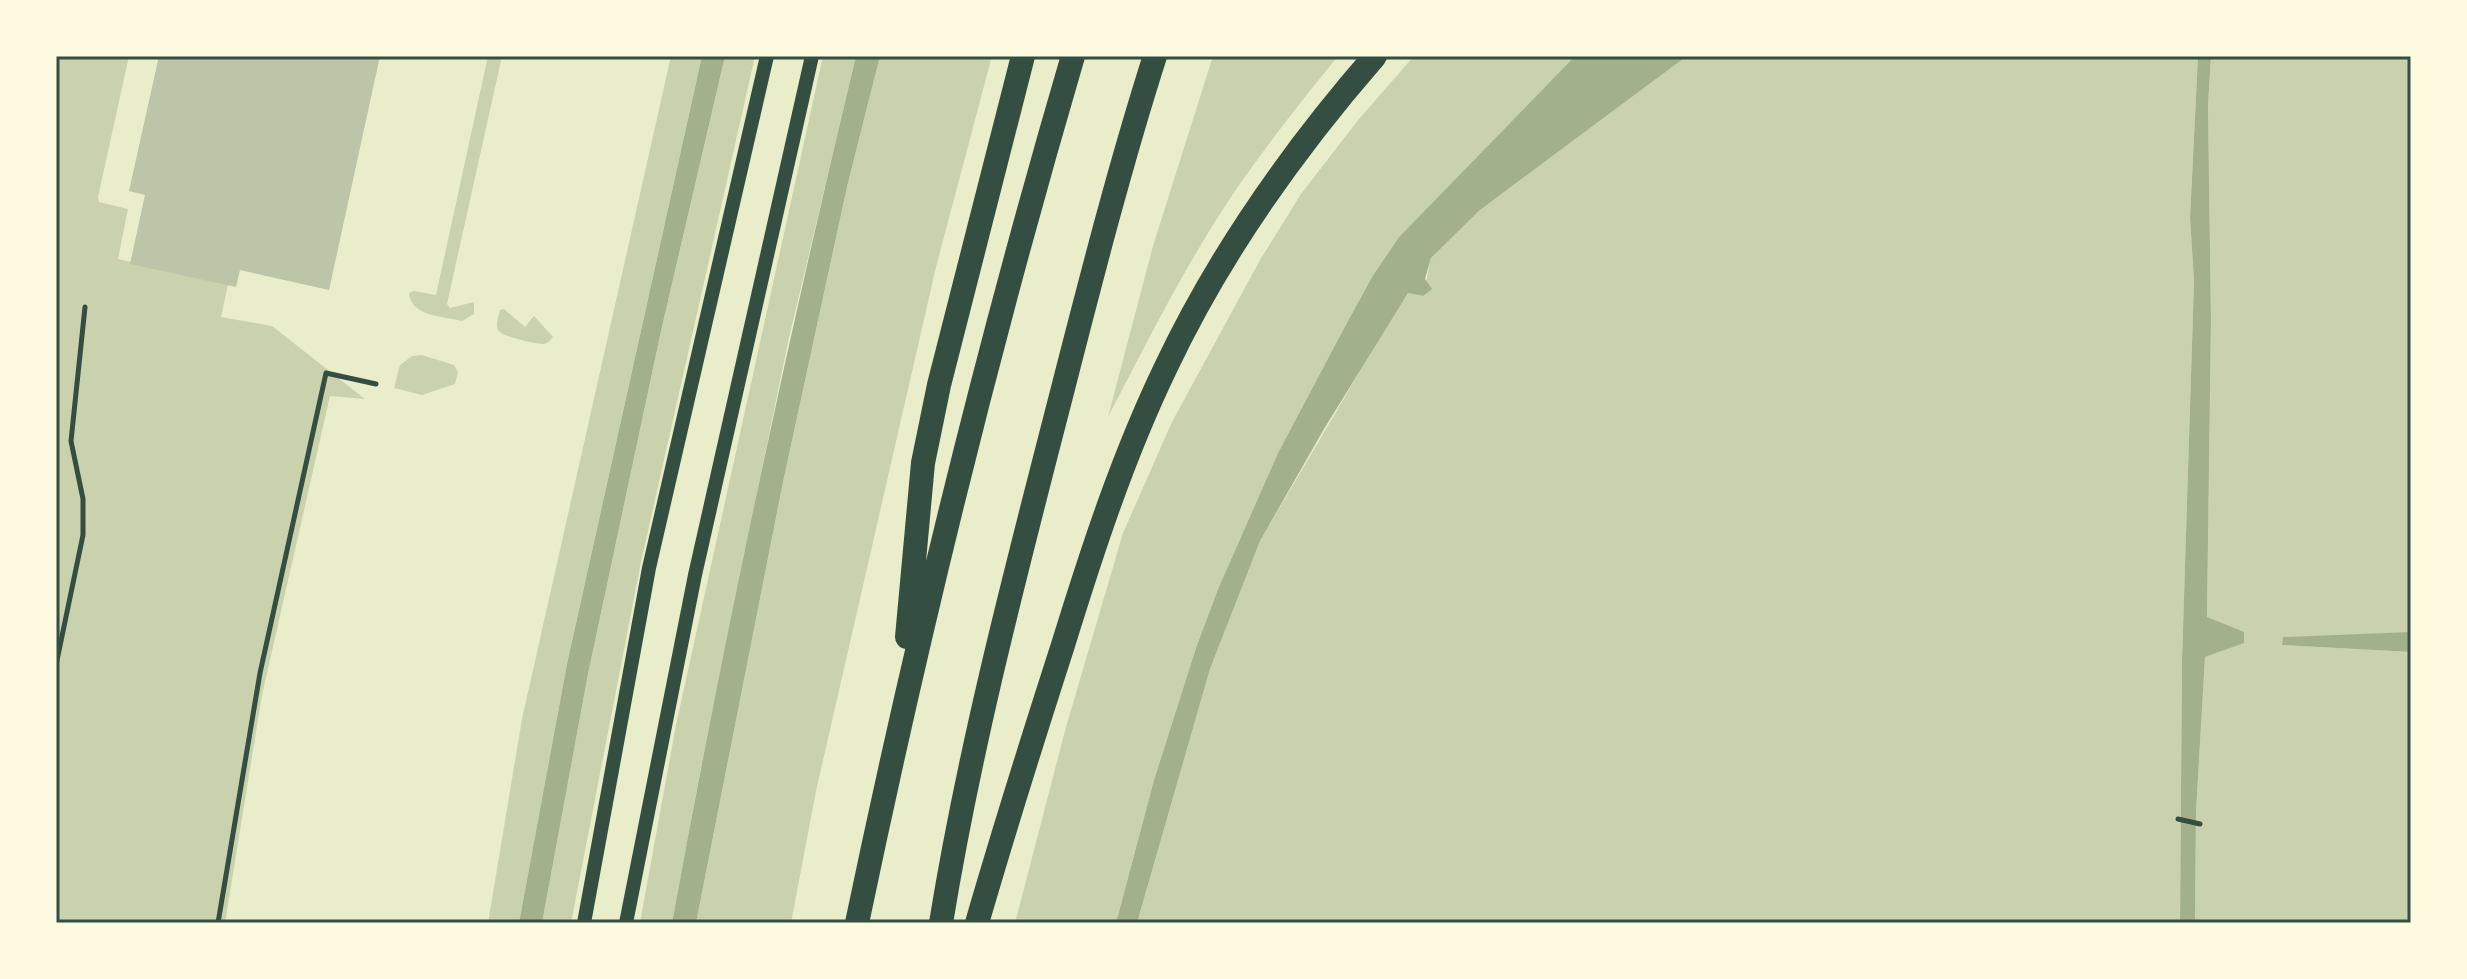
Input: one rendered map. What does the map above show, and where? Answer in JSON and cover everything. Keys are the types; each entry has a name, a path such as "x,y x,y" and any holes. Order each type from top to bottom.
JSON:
{"highway":[{"path":"900,719 923,463 939,385 1023,56"},
{"path":"857,923 900,719 999,318 1073,56"},
{"path":"941,923 952,856 1010,593 1155,56"},
{"path":"977,923 1087,569 1136,435 1166,366 1215,276 1288,165 1375,56"}],"street":[{"path":"584,923 649,568 767,56"},
{"path":"626,923 695,575 812,56"}],"path":[{"path":"56,665 83,535 83,499 71,441 85,307"},
{"path":"218,923 260,673 326,373 376,384"},
{"path":"2178,819 2200,824"}],"shaded area":[{"path":"56,56 129,56 98,197 99,202 128,209 118,259 228,284 221,317 272,326 365,399 330,396 262,695 225,923 56,923"},
{"path":"488,56 502,56 447,304 450,308 474,302 474,314 462,321 422,311 415,307 409,293 436,295"},
{"path":"671,56 702,56 567,664 519,923 488,923 522,719"},
{"path":"702,56 725,56 661,331 588,674 542,923 519,923 567,664"},
{"path":"725,56 755,56 641,562 571,923 542,923 588,674 661,331"},
{"path":"823,56 856,56 788,342 672,923 640,923 676,725"},
{"path":"856,56 880,56 847,187 783,482 696,923 672,923 758,488"},
{"path":"880,56 992,56 936,267 816,791 791,923 696,923 783,482 847,187"},
{"path":"1213,56 1338,56 1274,137 1219,215 1169,301 1108,417 1153,246"},
{"path":"1414,56 1575,56 1399,237 1372,277 1342,332 1278,453 1218,589 1154,780 1116,923 1015,923 1066,727 1123,533 1172,422 1260,260 1301,194 1359,119"},
{"path":"1575,56 1687,56 1480,210 1431,258 1425,279 1432,289 1423,296 1408,293 1324,429 1260,541 1210,669 1137,923 1116,923 1154,780 1218,589 1278,453 1342,332 1372,277 1399,237"},
{"path":"1687,56 2198,56 2190,218 2194,281 2182,660 2180,923 1137,923 1210,669 1260,541 1386,327 1408,293 1423,296 1431,258 1480,210"},
{"path":"2198,56 2211,56 2208,106 2211,320 2207,617 2244,632 2244,643 2205,657 2196,812 2195,923 2180,923 2182,660 2194,281 2190,218"},
{"path":"2211,56 2411,56 2411,632 2282,645 2411,652 2411,923 2195,923 2196,812 2205,657 2244,642 2243,632 2207,618 2211,322 2208,106"},
{"path":"504,309 525,327 534,316 553,337 547,343 539,344 501,333 497,323 500,310"},
{"path":"422,355 454,365 458,372 455,384 422,395 394,388 400,365 412,356"},
{"path":"2411,632 2411,652 2282,645 2283,637"}],"building":[{"path":"159,56 380,56 329,290 240,270 236,287 130,264 145,195 129,191"}]}
